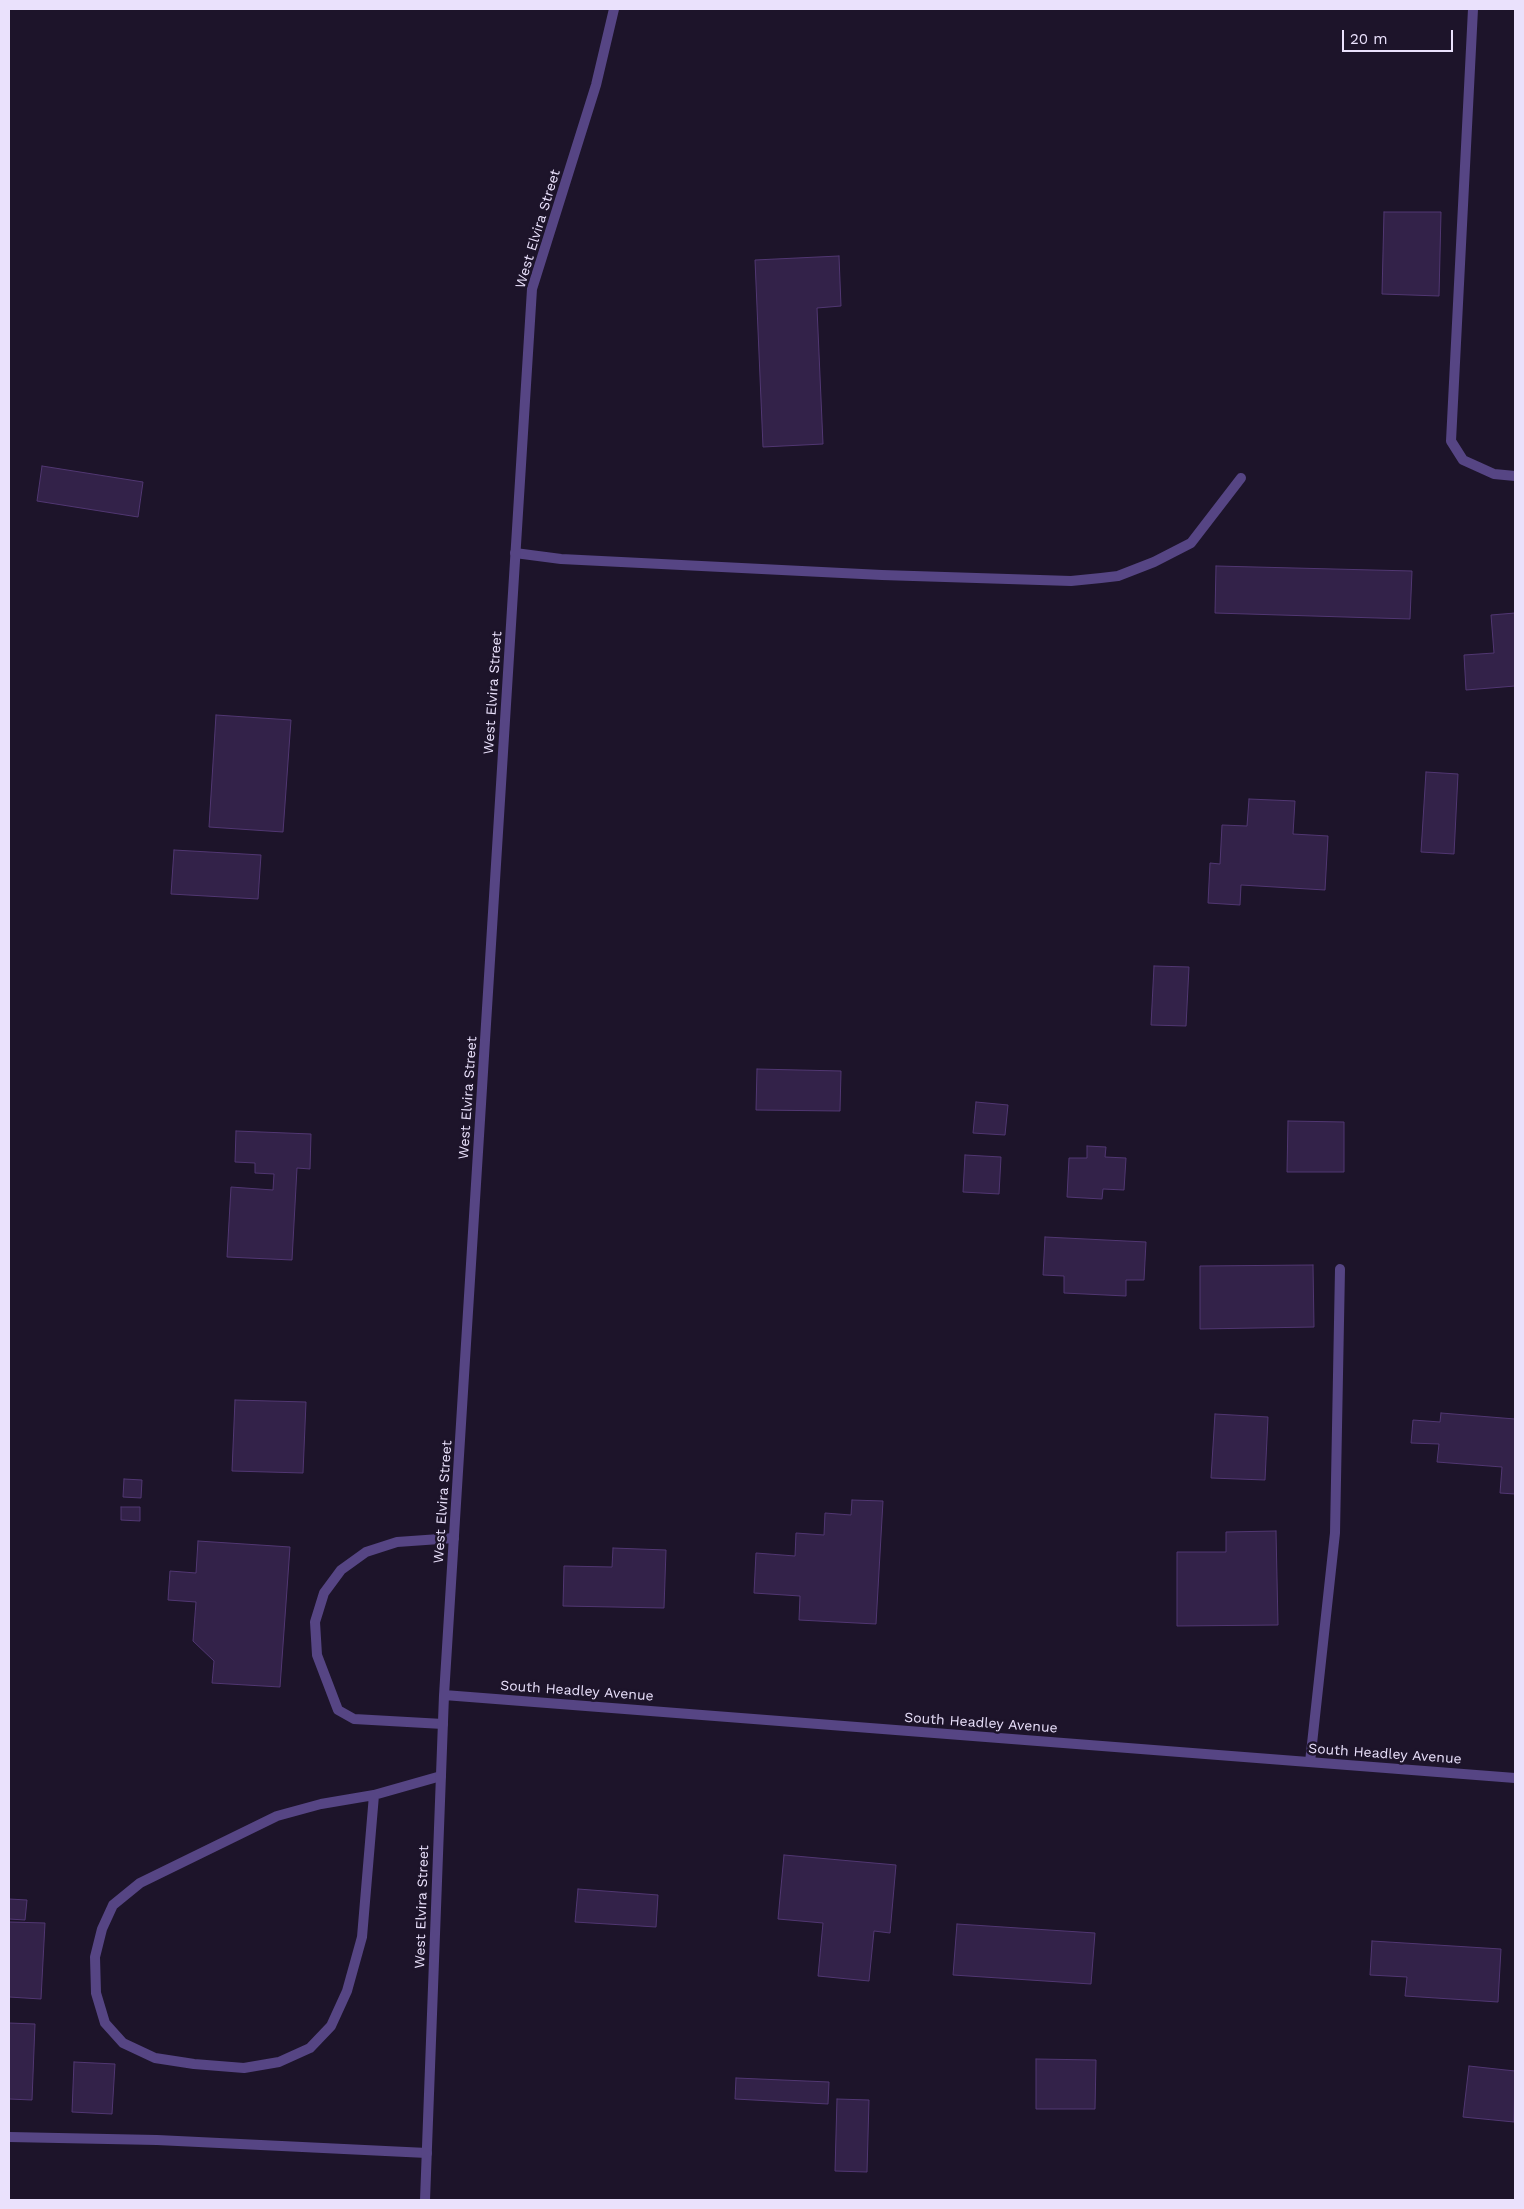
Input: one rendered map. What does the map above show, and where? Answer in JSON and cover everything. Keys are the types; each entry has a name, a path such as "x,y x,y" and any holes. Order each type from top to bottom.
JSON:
{"street":[{"name":"West Elvira Street","path":"425,2200 444,1695 532,289 596,86 614,9"},
{"path":"1472,9 1451,441 1464,460 1494,474 1515,476"},
{"path":"515,553 561,559 882,575 1071,581 1101,578 1118,576 1154,562 1191,543 1241,478"},
{"path":"1310,1762 1335,1533 1340,1269"},
{"path":"444,1724 354,1719 338,1710 317,1655 315,1622 324,1593 341,1570 366,1552 397,1542 454,1538"},
{"name":"South Headley Avenue","path":"444,1695 1515,1778"},
{"path":"374,1795 362,1937 347,1991 331,2026 310,2048 279,2062 244,2068 194,2064 155,2058 123,2043 105,2023 96,1993 95,1957 102,1930 113,1906 140,1883 278,1816 320,1804 374,1795 441,1776"},
{"path":"9,2137 157,2140 426,2153"}],"building":[{"path":"1384,212 1441,212 1439,296 1382,294"},
{"path":"839,256 841,306 817,308 823,444 763,447 755,260"},
{"path":"42,466 143,482 138,517 37,501"},
{"path":"1216,566 1412,571 1410,619 1215,613"},
{"path":"1515,613 1515,686 1466,690 1464,655 1494,653 1491,615"},
{"path":"216,715 291,720 283,832 209,827"},
{"path":"1426,772 1458,774 1454,854 1421,852"},
{"path":"1249,799 1295,801 1293,834 1328,836 1325,890 1241,885 1240,905 1208,903 1210,863 1220,864 1222,825 1247,826"},
{"path":"174,850 261,855 258,899 171,894"},
{"path":"1154,966 1189,967 1186,1026 1151,1025"},
{"path":"757,1069 841,1071 840,1111 756,1110"},
{"path":"976,1102 1008,1105 1005,1135 973,1133"},
{"path":"1288,1121 1344,1122 1344,1172 1287,1172"},
{"path":"236,1131 311,1134 310,1169 297,1168 292,1260 227,1257 231,1187 273,1190 274,1174 255,1173 255,1163 235,1162"},
{"path":"1087,1146 1106,1147 1105,1157 1126,1158 1124,1190 1103,1189 1102,1199 1067,1197 1069,1158 1087,1158"},
{"path":"965,1155 1001,1157 999,1194 963,1192"},
{"path":"1045,1237 1146,1242 1144,1280 1126,1280 1126,1296 1064,1293 1064,1276 1043,1275"},
{"path":"1313,1265 1314,1327 1200,1329 1200,1266"},
{"path":"235,1400 306,1402 303,1473 232,1471"},
{"path":"1441,1413 1515,1419 1515,1494 1500,1493 1502,1467 1437,1462 1439,1444 1411,1443 1413,1420 1440,1422"},
{"path":"1215,1414 1268,1417 1265,1480 1211,1478"},
{"path":"124,1479 142,1480 141,1498 123,1497"},
{"path":"852,1500 883,1501 876,1624 799,1620 800,1596 754,1593 756,1553 795,1556 796,1533 824,1535 825,1513 851,1515"},
{"path":"121,1507 140,1507 140,1521 121,1520"},
{"path":"1276,1531 1278,1625 1177,1626 1177,1552 1226,1552 1226,1532"},
{"path":"198,1541 290,1547 280,1687 212,1683 214,1661 193,1641 196,1602 168,1600 170,1571 196,1573"},
{"path":"613,1548 666,1550 664,1608 563,1606 564,1566 612,1567"},
{"path":"784,1855 896,1865 890,1933 874,1931 869,1981 818,1976 823,1923 778,1919"},
{"path":"578,1889 658,1895 656,1927 575,1922"},
{"path":"9,1899 27,1900 25,1920 9,1919"},
{"path":"9,1922 45,1923 41,1999 9,1997"},
{"path":"957,1924 1095,1933 1091,1984 953,1975"},
{"path":"1372,1941 1501,1949 1498,2002 1405,1996 1407,1977 1370,1975"},
{"path":"9,2023 35,2024 32,2100 9,2099"},
{"path":"1036,2059 1096,2060 1095,2109 1036,2109"},
{"path":"74,2062 115,2064 112,2114 72,2112"},
{"path":"1469,2066 1515,2071 1514,2122 1463,2117"},
{"path":"736,2078 829,2082 828,2104 735,2099"},
{"path":"837,2099 869,2100 867,2172 835,2171"}]}
